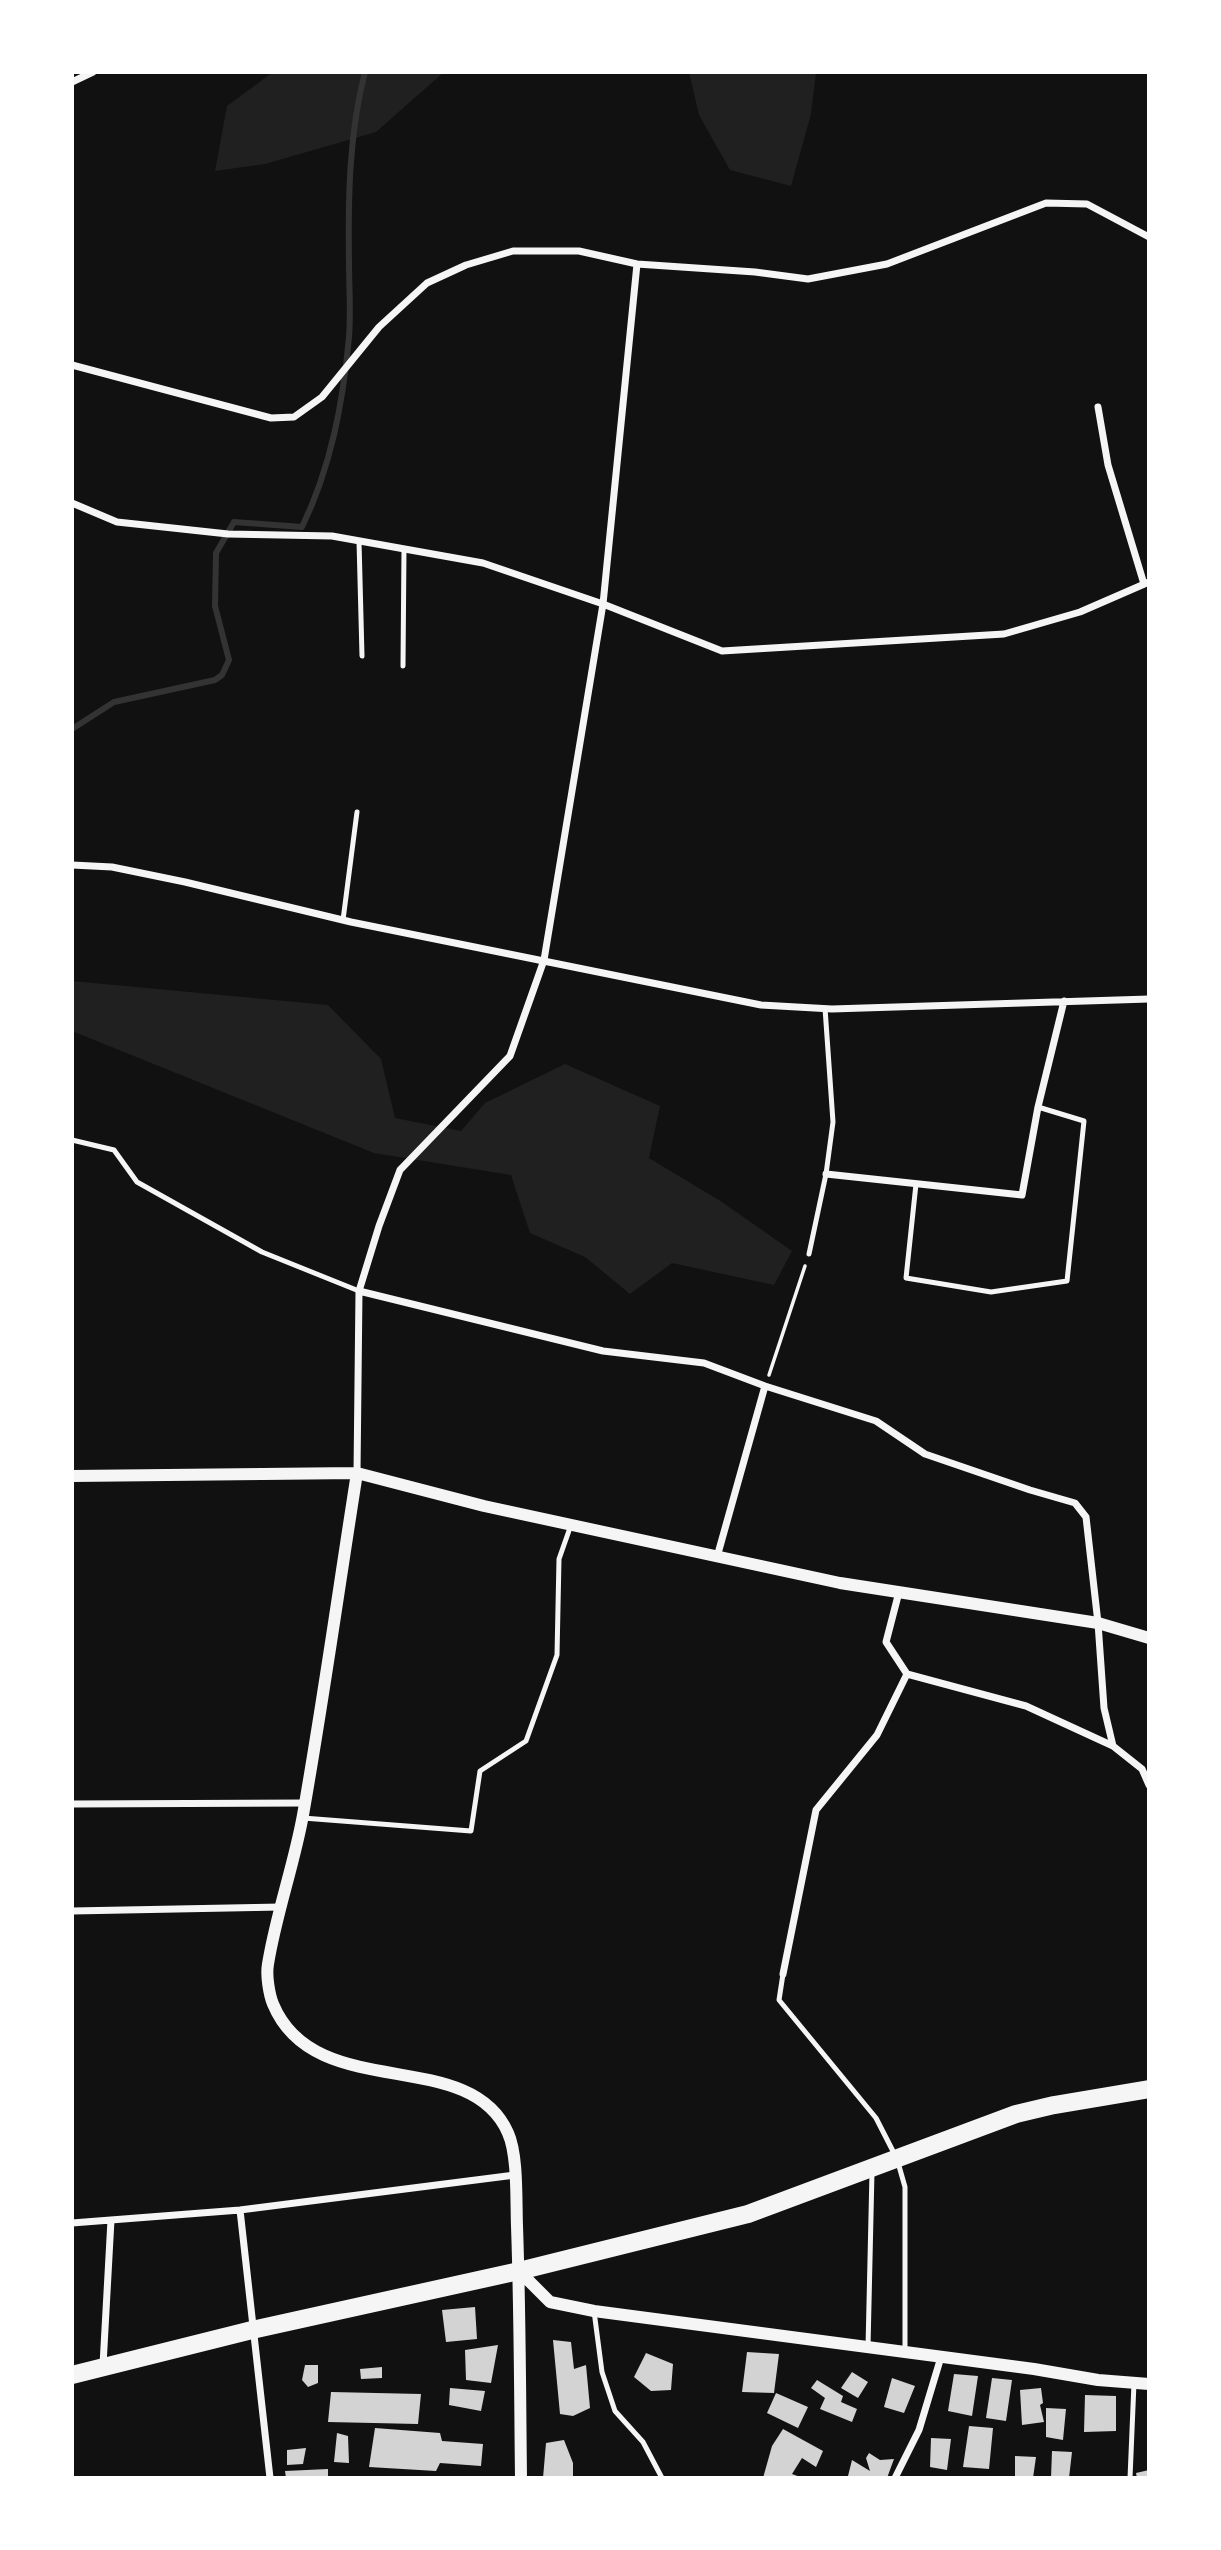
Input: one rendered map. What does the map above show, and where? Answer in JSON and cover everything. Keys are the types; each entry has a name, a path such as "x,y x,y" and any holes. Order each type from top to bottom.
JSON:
{"highway":[{"path":"72,2375 252,2330 519,2271 748,2214 1016,2113 1149,2089"}],"street":[{"path":"72,82 93,72"},
{"path":"72,365 271,418 294,417 322,397 379,327 427,283 466,265 513,251 579,251 637,264 755,272 808,279 887,264 1046,203 1087,204 1149,237"},
{"path":"521,2478 519,2271 515,2175 509,2134 498,2116 483,2100 438,2081 345,2065 309,2047 285,2026 272,2002 267,1967 303,1818 357,1473 359,1291 400,1170 510,1056 544,960 603,604 637,264"},
{"path":"72,503 117,522 228,534 332,536 483,563 603,604 722,651 1004,634 1080,612 1147,583 1108,465 1098,407"},
{"path":"72,866 112,867 173,879 343,920 761,1005 825,1009 1149,999"},
{"path":"826,1174 1022,1195 1038,1107 1064,1001"},
{"path":"359,1291 603,1351 704,1363 765,1386 876,1421 925,1454 1075,1503 1086,1517 1104,1708 1113,1746"},
{"path":"717,1557 765,1386"},
{"path":"72,1476 357,1473 484,1506 840,1583 1098,1623 1149,1638"},
{"path":"899,1592 886,1642 907,1674 1026,1706 1113,1746 1142,1769 1149,1785"},
{"path":"783,1974 816,1810 877,1735 907,1674"},
{"path":"72,1804 305,1803"},
{"path":"72,1911 282,1907"},
{"path":"72,2223 240,2210 515,2175"},
{"path":"240,2210 271,2478"},
{"path":"103,2369 111,2220"},
{"path":"519,2271 551,2302 594,2311 1098,2380 1149,2384"},
{"path":"895,2478 919,2430 941,2357"}],"lane":[{"path":"359,541 362,656"},
{"path":"403,666 404,549"},
{"path":"343,920 357,811"},
{"path":"809,1254 826,1174 833,1122 825,1009"},
{"path":"916,1184 905,1278 991,1292 1067,1282 1084,1121 1038,1107"},
{"path":"72,1140 114,1150 137,1182 262,1252 359,1291"},
{"path":"303,1818 471,1830 480,1771 526,1741 556,1655 559,1559 571,1525"},
{"path":"783,1974 779,2000 876,2118 897,2159 905,2187 905,2352"},
{"path":"868,2347 872,2168"},
{"path":"594,2311 603,2372 615,2411 643,2442 662,2478"},
{"path":"1130,2478 1134,2383"}],"path":[{"path":"765,1386 809,1254"}],"shaded area":[{"path":"273,72 444,72 376,132 265,164 215,171 227,106"},
{"path":"689,72 816,72 811,114 791,186 730,170 699,115"},
{"path":"72,981 328,1005 381,1059 395,1118 461,1131 485,1103 565,1064 660,1106 649,1158 722,1202 792,1251 774,1285 672,1263 630,1294 585,1257 530,1233 511,1175 374,1153 72,1031"}],"building":[{"path":"475,2307 477,2339 446,2342 442,2310"},
{"path":"553,2340 571,2342 574,2369 586,2365 590,2408 573,2416 560,2414"},
{"path":"498,2345 491,2383 466,2380 465,2350"},
{"path":"747,2352 779,2354 774,2393 742,2392"},
{"path":"646,2353 673,2364 671,2390 651,2391 634,2377"},
{"path":"305,2365 318,2365 318,2383 308,2387 302,2380"},
{"path":"382,2367 382,2378 361,2379 360,2369"},
{"path":"852,2372 868,2382 858,2398 841,2388"},
{"path":"954,2374 978,2376 972,2416 948,2411"},
{"path":"892,2378 915,2386 904,2413 884,2407"},
{"path":"992,2378 1012,2380 1006,2421 986,2418"},
{"path":"817,2380 843,2396 841,2402 857,2409 852,2422 820,2409 825,2398 811,2388"},
{"path":"450,2388 485,2391 481,2411 449,2405"},
{"path":"1041,2388 1043,2403 1040,2405 1044,2422 1022,2425 1020,2390"},
{"path":"331,2392 421,2394 418,2424 328,2422"},
{"path":"776,2393 808,2407 798,2428 767,2413"},
{"path":"1085,2395 1116,2396 1116,2431 1084,2432"},
{"path":"1046,2408 1066,2409 1063,2440 1046,2437"},
{"path":"969,2426 993,2428 989,2469 963,2467"},
{"path":"375,2428 440,2433 442,2441 483,2444 481,2466 440,2463 436,2471 369,2467"},
{"path":"783,2429 823,2451 816,2467 802,2458 792,2474 803,2478 763,2478 772,2446"},
{"path":"337,2433 348,2436 349,2463 334,2462"},
{"path":"931,2438 951,2439 947,2470 930,2467"},
{"path":"564,2440 573,2463 573,2478 543,2478 546,2443"},
{"path":"306,2448 303,2464 287,2465 287,2450"},
{"path":"1052,2451 1072,2452 1069,2478 1051,2478"},
{"path":"869,2453 880,2460 894,2459 887,2478 848,2476 852,2460 870,2471 866,2458"},
{"path":"1015,2456 1036,2457 1033,2478 1015,2478"},
{"path":"328,2469 328,2478 286,2478 285,2471"},
{"path":"1149,2470 1149,2478 1137,2478 1136,2473"}],"waterway":[{"path":"72,729 114,702 215,680 222,675 229,660 215,606 216,553 234,522 302,527 328,458 343,386 350,328 351,166 365,72"}]}
